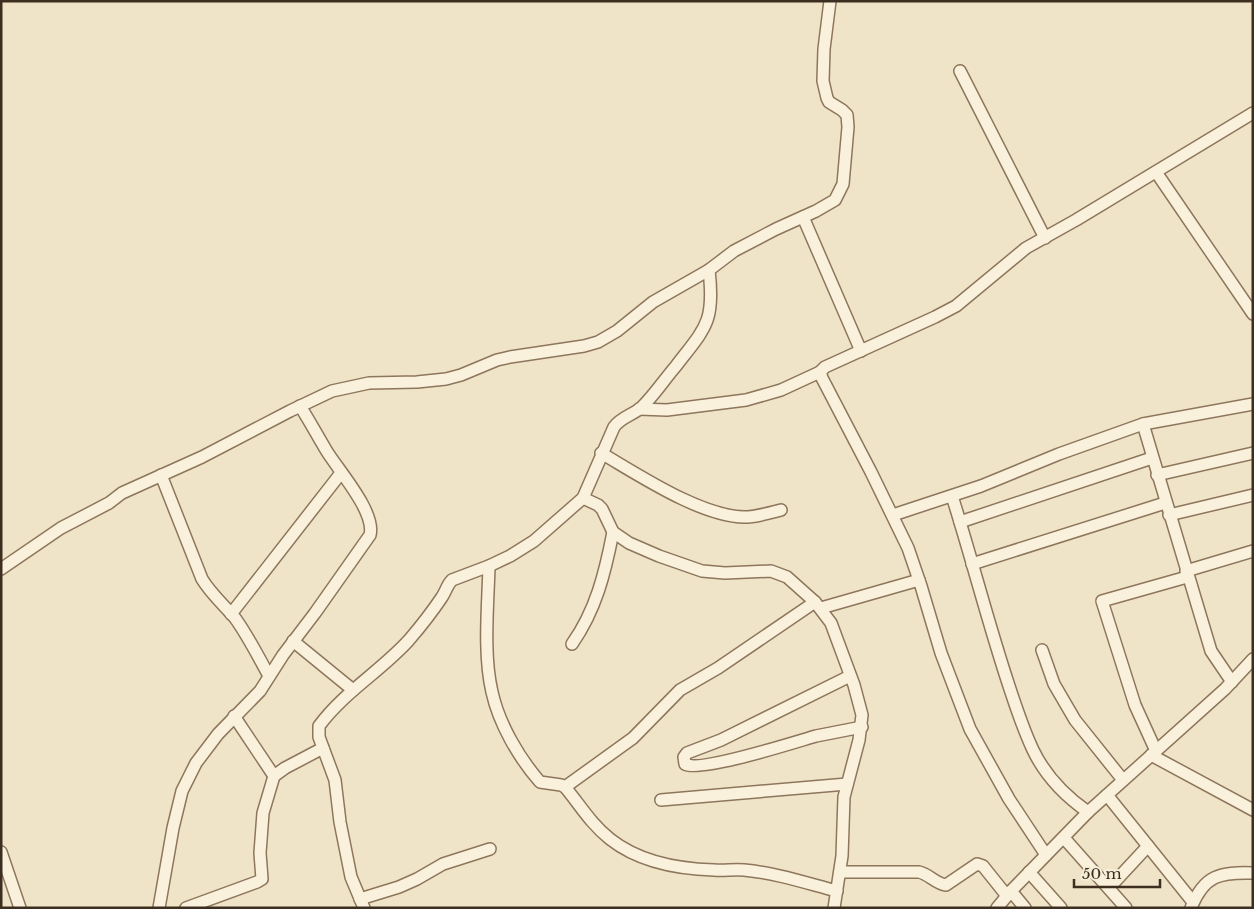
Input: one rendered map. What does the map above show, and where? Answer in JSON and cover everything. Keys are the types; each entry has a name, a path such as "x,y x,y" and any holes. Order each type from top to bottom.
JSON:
{"street":[{"path":"1,569 61,528 122,493 202,457 332,391 369,383 446,379 510,356 568,349 598,342 617,331 653,302 708,270 734,251 835,200 843,184 848,120 847,115 827,98 823,81 824,48 830,1"},
{"path":"960,71 1045,238"},
{"path":"639,409 667,410 746,400 781,390 820,372 825,367 935,317 956,306 1014,257 1253,113"},
{"path":"1156,172 1253,314"},
{"path":"803,217 861,351"},
{"path":"490,849 443,864 417,880 362,903 351,877 334,780 319,737 319,726 353,690 407,642 438,603 448,584 456,578 489,566 534,541 583,498 592,480 601,453 618,421 639,409 655,394 705,327 710,311 712,293 708,270"},
{"path":"820,372 908,548 940,653 970,729 1009,799 1046,855"},
{"path":"893,515 981,486 1059,454 1143,424 1253,404"},
{"path":"159,908 169,845 182,790 196,763 234,716 260,691 293,641 370,535 372,529 364,507 326,450 300,406"},
{"path":"1143,424 1157,476 1211,651 1232,682"},
{"path":"601,453 666,491 725,515 761,516 781,510"},
{"path":"1157,476 1253,453"},
{"path":"960,522 1152,458"},
{"path":"231,614 342,473"},
{"path":"161,475 202,579 209,591 231,614 250,640 269,676"},
{"path":"972,564 1167,509 1253,495"},
{"path":"952,496 1004,672 1033,751 1059,788 1072,801 1088,812"},
{"path":"583,498 602,509 613,532 629,544 659,556 702,571 725,573 771,570 779,573 797,584 818,605 833,628 859,700 862,715 862,727 844,797 843,842 834,908"},
{"path":"572,644 587,621 596,602 607,565 613,532"},
{"path":"1253,551 1187,574 1102,600 1135,705 1154,753 1253,810"},
{"path":"489,566 489,667 492,693 498,713 510,737 530,771 540,782 565,787 586,815 611,840 627,850 659,864 688,869 742,870 780,875 837,890"},
{"path":"565,787 633,738 680,690 818,605 919,580"},
{"path":"293,641 353,690"},
{"path":"1042,650 1054,684 1075,720 1123,780"},
{"path":"997,908 1009,893 1088,812 1251,663"},
{"path":"850,676 721,740 687,753 684,757 685,764 692,766 731,760 817,736 862,727"},
{"path":"234,716 274,776"},
{"path":"186,908 262,879 260,852 263,813 274,776 323,748"},
{"path":"661,800 847,784"},
{"path":"1107,795 1192,905 1201,887 1210,879 1226,874 1253,873"},
{"path":"1064,838 1126,908"},
{"path":"1109,888 1148,846"},
{"path":"1,852 20,908"},
{"path":"840,872 919,872 926,873 940,884 946,885 977,864 983,866 1025,908"},
{"path":"1029,872 1061,908"}]}
